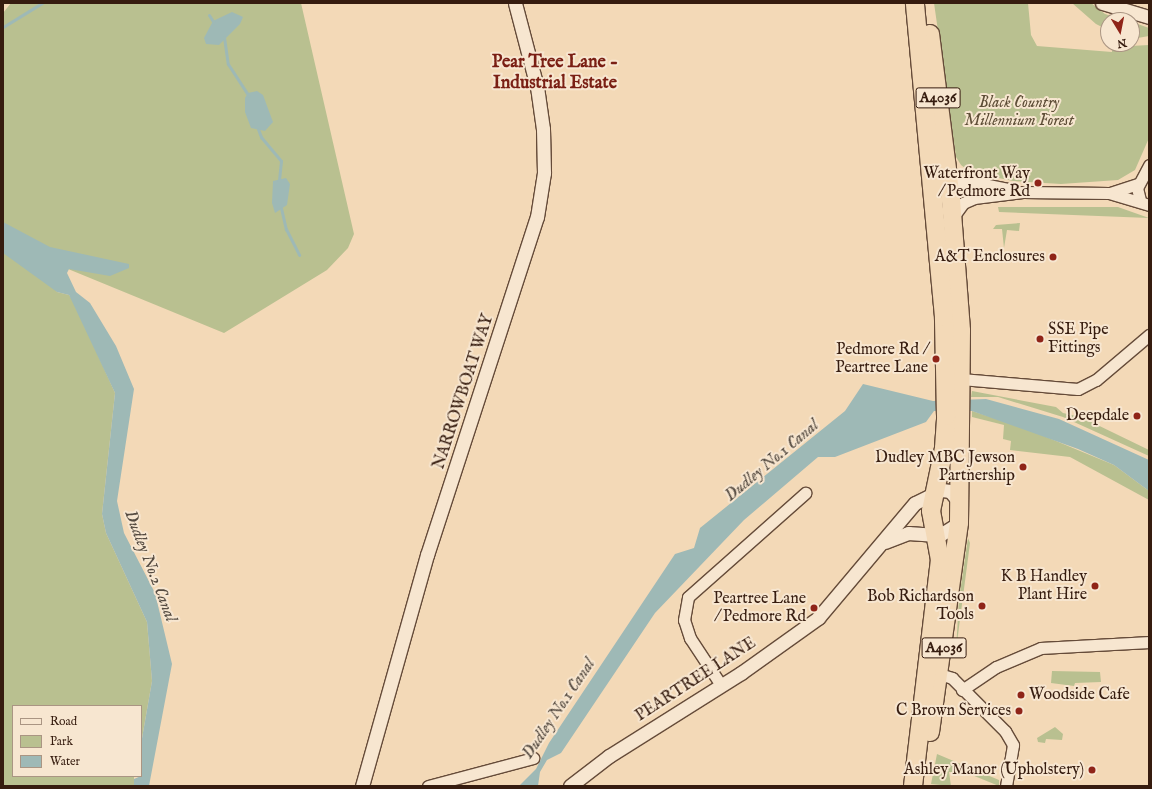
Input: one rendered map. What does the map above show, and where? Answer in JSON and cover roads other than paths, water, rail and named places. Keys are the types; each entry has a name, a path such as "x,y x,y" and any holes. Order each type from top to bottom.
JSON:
{"highway":[{"name":"A4036","path":"915,3 943,187 953,217 956,387 954,416 961,468 959,523 934,682 920,786"},
{"name":"A4036","path":"926,3 943,187 956,387"},
{"name":"A4036","path":"913,786 934,682 940,560 931,520 933,493 944,448 954,416"}],"street":[{"name":"NARROWBOAT WAY","path":"365,785 427,555 537,217 544,173 543,129 537,87 515,3"},
{"path":"1102,3 1133,12"},
{"path":"1138,12 1149,7"},
{"path":"953,217 962,203 974,198 1023,192 1109,193 1145,202 1143,180 1149,165"},
{"path":"943,187 957,177 968,181 1023,192"},
{"path":"1109,193 1143,180"},
{"path":"943,187 968,181"},
{"path":"943,187 974,198"},
{"path":"956,387 1078,389 1096,380 1149,336"},
{"path":"933,493 950,491 960,503"},
{"path":"721,685 690,638 684,620 688,597 805,493"},
{"name":"PEARTREE LANE","path":"570,786 609,756 721,685 818,618 884,543 915,503 933,493"},
{"path":"935,535 948,532 959,523"},
{"name":"PEARTREE LANE","path":"884,543 908,533 935,535"},
{"path":"962,690 996,667 1041,648 1149,642"},
{"path":"934,682 952,678 1010,738 1013,745 1006,786"},
{"path":"428,786 533,758"}],"water":[{"path":"232,12 243,17 240,24 219,45 206,44 204,38 213,21"},
{"path":"257,91 263,95 273,122 265,131 251,128 245,112 245,98 248,93"},
{"path":"286,178 290,184 287,205 275,213 272,203 273,181"},
{"path":"3,222 50,247 129,264 129,268 110,276 69,269 67,273 76,292 90,303 116,346 134,389 117,501 124,533 155,593 172,664 149,786 134,786 134,779 142,777 142,738 152,681 147,622 106,533 102,514 115,393 69,295 57,292 3,253"},
{"path":"863,384 933,401 986,399 1059,419 1149,460 1149,491 1114,465 1078,449 972,411 934,411 926,422 835,457 818,457 744,520 655,613 561,753 547,760 540,772 538,786 519,786 536,769 549,743 675,554 694,548 700,528 845,411"}],"waterway":[{"path":"3,27 42,3"},
{"path":"209,15 214,23"},
{"path":"224,37 228,64 249,96"},
{"path":"258,129 261,137 281,161 279,181"},
{"path":"281,208 286,229 299,255"}],"place":[{"name":"Waterfront Way / Pedmore Rd","path":"1038,183"},
{"name":"A&T Enclosures","path":"1053,257"},
{"name":"SSE Pipe Fittings","path":"1040,339"},
{"name":"Pedmore Rd / Peartree Lane","path":"936,359"},
{"name":"Deepdale","path":"1137,416"},
{"name":"Dudley MBC Jewson Partnership","path":"1023,467"},
{"name":"K B Handley Plant Hire","path":"1095,586"},
{"name":"Bob Richardson Tools","path":"982,606"},
{"name":"Peartree Lane / Pedmore Rd","path":"814,608"},
{"name":"Woodside Cafe","path":"1021,695"},
{"name":"C Brown Services","path":"1019,711"},
{"name":"Ashley Manor (Upholstery)","path":"1092,770"}],"district":[{"name":"Pear Tree Lane - Industrial Estate","path":"555,74"}],"park label":[{"name":"Black Country Millennium Forest","path":"1019,112"}],"water label":[{"name":"Dudley No.1 Canal","path":"772,461"},
{"name":"Dudley No.2 Canal","path":"150,566"},
{"name":"Dudley No.1 Canal","path":"559,709"}]}
